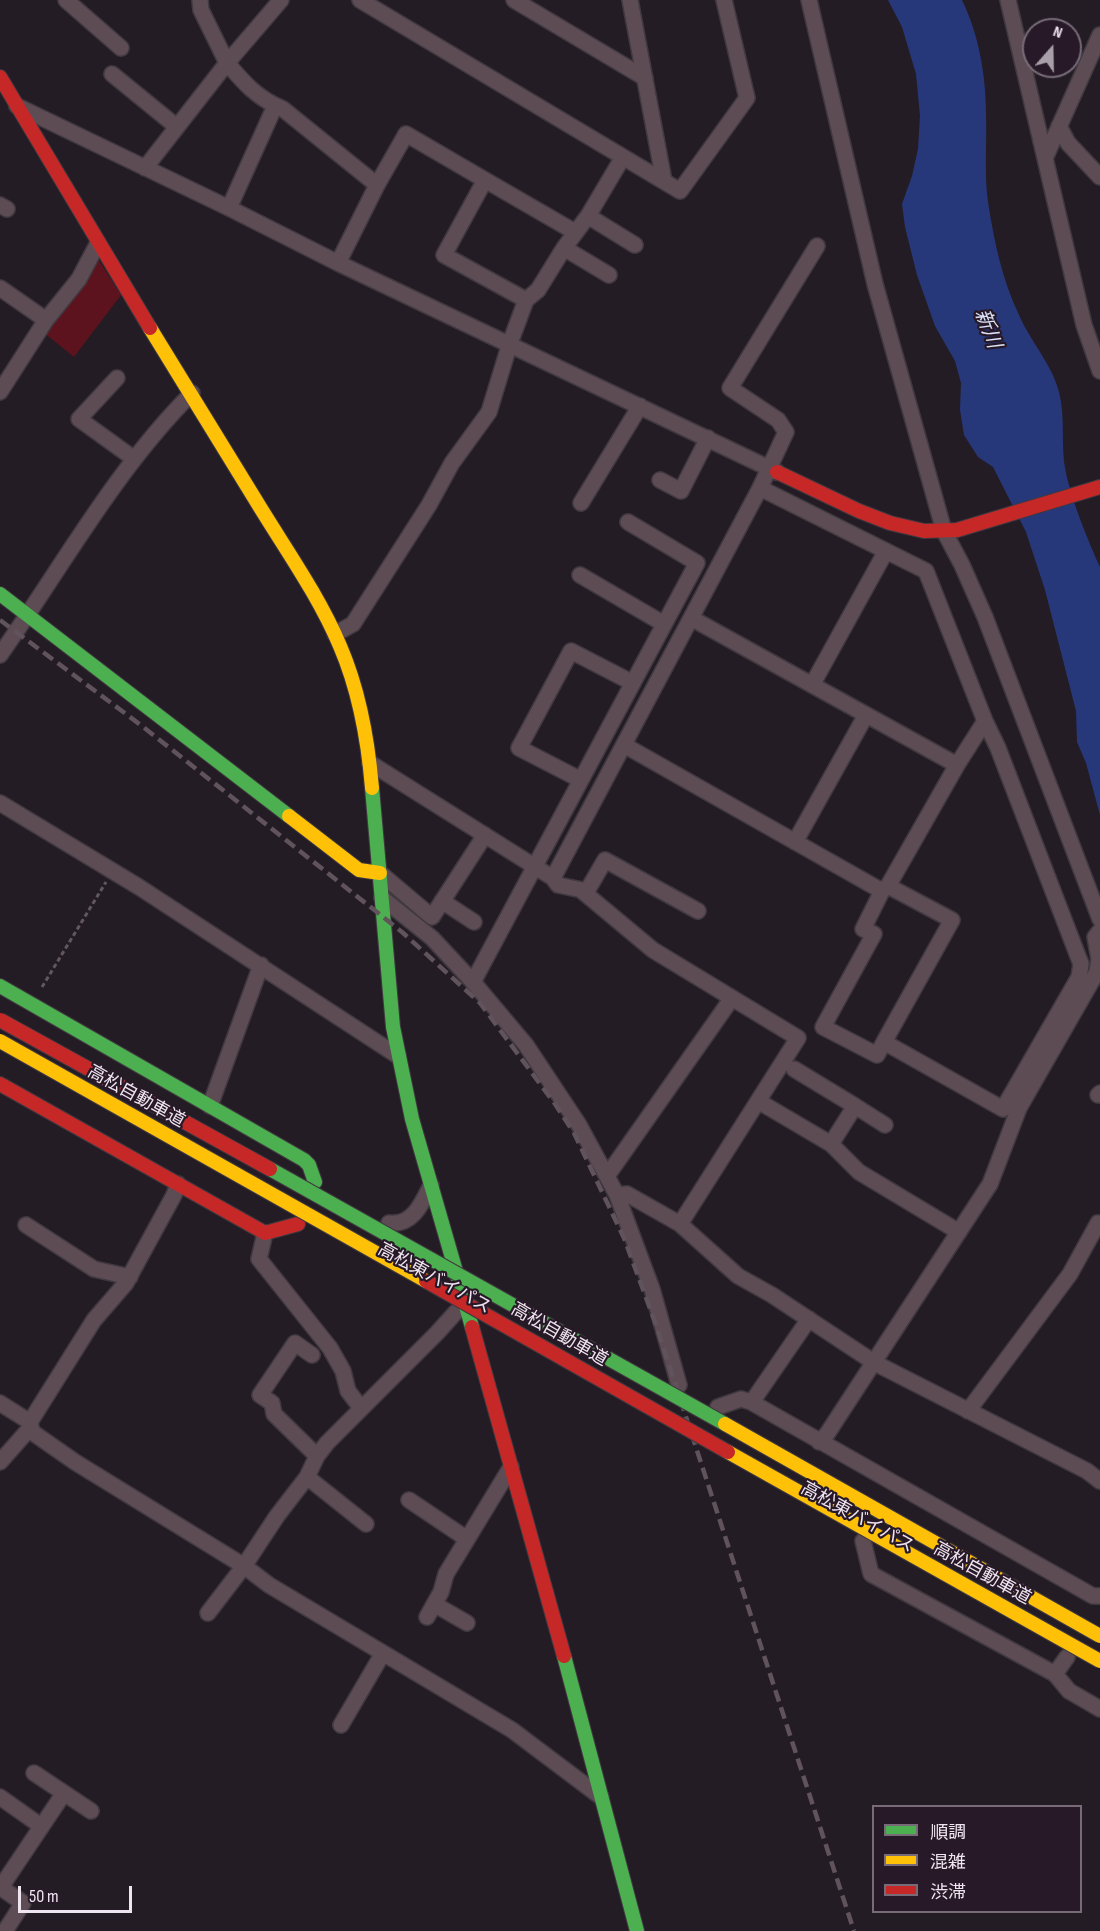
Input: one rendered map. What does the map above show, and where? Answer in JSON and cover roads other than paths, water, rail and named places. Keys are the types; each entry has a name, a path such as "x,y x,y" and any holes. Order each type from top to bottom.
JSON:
{"main road":[{"path":"0,77 98,243 307,584 334,634 349,670 361,710 370,763 393,1027 412,1119 451,1257 462,1315 512,1467 637,1931"},
{"path":"774,470 859,511 890,523 924,531 951,531 1100,487"},
{"path":"0,594 359,870 380,873"},
{"path":"0,986 304,1160 309,1165 315,1182"},
{"name":"高松東バイパス","path":"0,1006 679,1385 1100,1624"},
{"name":"高松自動車道","path":"0,1020 464,1276 1100,1636"},
{"name":"高松自動車道","path":"0,1041 1100,1661"},
{"name":"高松東バイパス","path":"0,1056 1100,1676"},
{"path":"0,1084 266,1233 298,1224"},
{"path":"30,1101 38,1087"}],"street":[{"path":"66,0 121,48"},
{"path":"145,168 227,63 281,0"},
{"path":"360,0 680,191 747,98 724,0"},
{"path":"514,0 535,5 645,78"},
{"path":"630,0 664,181"},
{"path":"809,0 875,284 928,468 962,565 985,618 1100,918"},
{"path":"1008,0 1084,325 1100,371"},
{"path":"197,1 227,63 255,94 283,109 377,185"},
{"path":"1046,156 1100,35"},
{"path":"112,74 177,127"},
{"path":"16,106 338,263 774,470"},
{"path":"229,208 275,106"},
{"path":"1059,126 1068,143 1100,177"},
{"path":"338,263 377,185 406,134 575,232"},
{"path":"334,634 353,624 429,505 452,463 489,411 526,300 538,290 564,248 588,216 623,157"},
{"path":"484,180 444,255 526,300"},
{"path":"588,216 635,245"},
{"path":"0,392 46,320 79,279 98,243"},
{"path":"553,878 760,488 774,470 786,432 777,420 730,388 818,246"},
{"path":"564,248 609,275"},
{"path":"0,288 46,320"},
{"path":"117,378 79,419 133,458"},
{"path":"0,656 133,458 192,393"},
{"path":"580,502 640,406"},
{"path":"660,480 681,491 708,438"},
{"path":"760,488 926,571 985,721 998,748 1081,964 1079,977 1003,1109 884,1042"},
{"path":"473,982 697,563 628,522"},
{"path":"812,685 886,550"},
{"path":"580,575 664,624"},
{"path":"691,618 957,765"},
{"path":"581,780 519,748 524,738 571,651 633,683"},
{"path":"795,842 866,715"},
{"path":"624,745 795,842 885,888 952,920 876,1055 823,1027 874,934 862,929 885,888 957,765 985,721"},
{"path":"370,763 553,878 558,885 587,891 605,860 698,911"},
{"path":"0,803 113,870 398,1056"},
{"path":"380,873 432,916 485,835"},
{"path":"581,890 653,950 798,1038 680,1224"},
{"path":"382,898 432,938 473,982 532,1053 579,1125 617,1195 652,1289 679,1385"},
{"path":"442,901 474,922"},
{"path":"819,1442 827,1434 875,1363 990,1184 1018,1108 1097,972 1099,959 1095,937 1100,931"},
{"path":"210,1106 261,965"},
{"path":"607,1176 732,998"},
{"path":"794,1070 885,1125"},
{"path":"758,1101 831,1144 859,1172 959,1232"},
{"path":"831,1144 855,1106"},
{"path":"0,1462 30,1425 94,1320 130,1277 178,1184"},
{"path":"389,1223 399,1224 415,1213 431,1185"},
{"path":"617,1195 627,1194 680,1224 738,1276 772,1295 875,1363 1087,1471 1100,1481"},
{"path":"968,1411 1070,1274 1098,1223"},
{"path":"26,1225 94,1269 130,1277"},
{"path":"266,1233 259,1259 330,1348 343,1371 348,1391 361,1408"},
{"path":"208,1612 244,1566 277,1516 307,1477 317,1456 361,1408 437,1333 462,1315"},
{"path":"756,1396 809,1319"},
{"path":"312,1355 295,1343 260,1395 272,1403 274,1414 317,1456"},
{"path":"718,1407 741,1399 751,1402 1094,1599"},
{"path":"0,1403 30,1425 32,1432 75,1462 244,1566 269,1585 512,1730 601,1797"},
{"path":"467,1623 430,1611 441,1592 446,1574 512,1467"},
{"path":"307,1477 366,1524"},
{"path":"409,1500 467,1539"},
{"path":"863,1542 871,1575 1055,1674 1069,1691 1100,1709"},
{"path":"341,1725 383,1653"},
{"path":"1055,1674 1067,1657"},
{"path":"34,1773 91,1811"},
{"path":"5,1931 24,1903 0,1887 64,1792"},
{"path":"0,1797 41,1826"}],"water":[{"name":"新川","path":"888,0 962,0 977,41 986,100 987,191 996,245 1013,301 1056,382 1061,402 1066,473 1081,521 1100,567 1100,815 1086,763 1077,742 1076,711 1045,590 1026,532 993,467 978,457 964,435 960,410 961,383 955,361 935,326 917,275 905,227 902,204 918,149 920,116 916,74 902,27"}],"railway":[{"path":"0,620 142,726 402,932 480,1003 574,1133 624,1238 655,1322 854,1931"}]}
